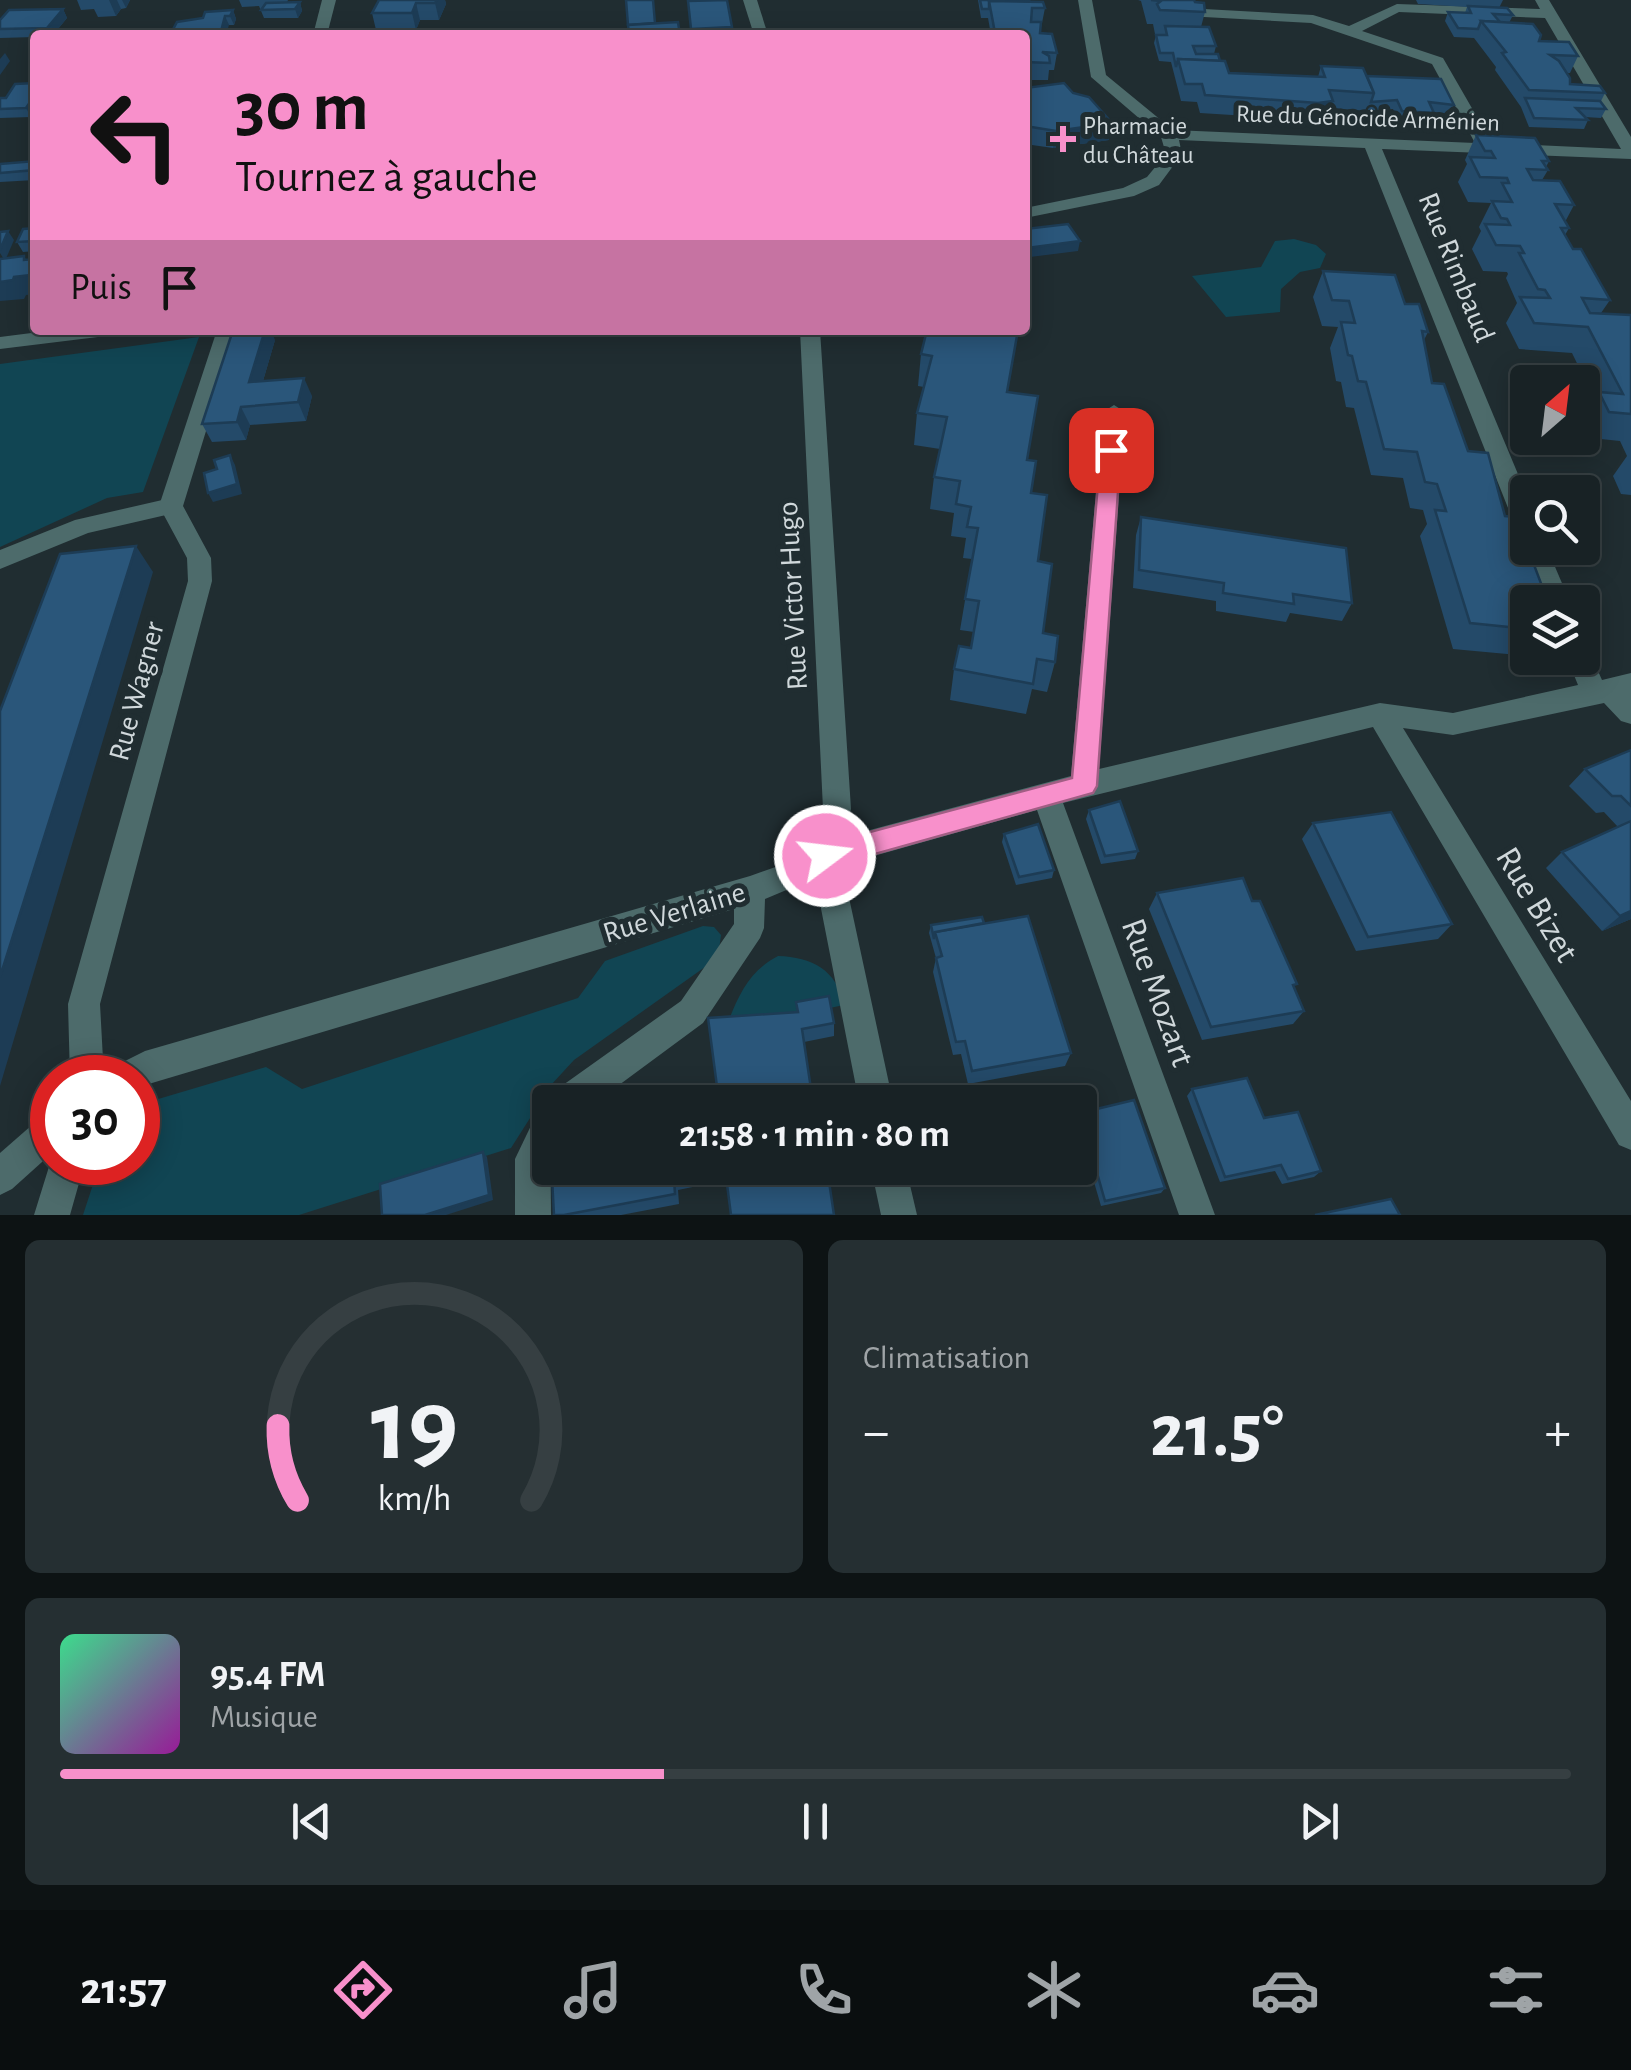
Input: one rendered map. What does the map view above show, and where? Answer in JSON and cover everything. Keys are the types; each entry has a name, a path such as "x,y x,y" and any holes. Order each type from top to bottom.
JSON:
{"street":[{"path":"321,30 329,0"},
{"path":"750,0 759,30"},
{"path":"1030,212 1128,192 1153,182 1174,154 1169,134 1099,76 1085,0"},
{"path":"1350,31 1397,8 1547,7 1631,152"},
{"path":"1186,12 1314,19 1438,61 1485,146"},
{"name":"Rue du Génocide Arménien","path":"1169,134 1631,152"},
{"name":"Rue Rimbaud","path":"1371,142 1510,484"},
{"path":"0,344 68,335"},
{"path":"0,560 83,526 172,506 225,335"},
{"name":"Rue Victor Hugo","path":"810,335 837,809 825,856"},
{"path":"1084,786 1114,412"},
{"name":"Rue Wagner","path":"87,1055 84,1004 200,580 198,558 172,506"},
{"path":"1611,690 1631,713"},
{"name":"Rue Verlaine","path":"160,1064 750,890 793,874 825,856 1084,786 1380,714 1452,724 1611,690"},
{"name":"Rue Bizet","path":"1380,714 1631,1133"},
{"name":"Rue Mozart","path":"1047,797 1197,1215"},
{"path":"825,856 872,1085"},
{"path":"591,1085 692,1012 749,928 750,890"},
{"path":"0,1177 30,1150"},
{"path":"52,1215 61,1185"},
{"path":"532,1185 533,1215"},
{"path":"893,1185 899,1215"}],"shaded area":[{"path":"1294,239 1316,245 1326,254 1320,268 1300,272 1281,289 1280,312 1226,317 1192,276 1261,267 1275,241"},
{"path":"199,337 143,492 107,498 0,547 0,364"},
{"path":"703,926 714,927 721,935 719,950 705,967 574,1060 551,1085 532,1085 532,1115 511,1148 299,1215 83,1215 93,1185 160,1185 160,1098 266,1067 302,1089 578,998 605,961"},
{"path":"778,956 802,959 821,968 836,983 844,1005 725,1030 751,978"}],"building":[{"path":"379,0 437,0 416,3 412,13 372,13"},
{"path":"626,0 653,0 655,23 628,25"},
{"path":"727,0 732,27 691,29 688,1"},
{"path":"980,0 1029,2 989,1 989,9 982,9"},
{"path":"1151,0 1194,0 1204,3 1205,12 1160,10 1157,4 1161,1"},
{"path":"989,1 1043,2 1045,8 1032,8 1031,22 1041,22 1040,33 1052,34 1057,53 1042,52 1049,56 1050,63 1030,62 1030,30 994,30"},
{"path":"300,2 295,9 261,10 266,3"},
{"path":"1468,6 1507,8 1513,15 1493,14 1500,22 1481,21 1478,29 1458,28 1448,12 1471,13"},
{"path":"63,9 47,28 0,29 0,20 9,10"},
{"path":"233,10 225,16 221,30 173,30 177,22 203,18 205,12"},
{"path":"1481,21 1533,24 1541,35 1539,41 1569,42 1578,56 1550,55 1559,61 1570,84 1600,86 1605,93 1529,90"},
{"path":"678,22 679,30 628,30 628,25"},
{"path":"1165,26 1209,27 1216,46 1193,46 1196,54 1218,54 1220,61 1178,59 1176,67 1173,53 1160,53 1156,35 1167,35"},
{"path":"1178,59 1225,61 1229,73 1325,77 1321,66 1363,68 1374,93 1329,90 1333,101 1318,103 1205,95 1202,84 1185,84"},
{"path":"1367,76 1441,79 1454,105 1429,102 1434,113 1402,111 1397,100 1371,102 1374,93"},
{"path":"30,83 30,102 26,108 0,109 0,98 6,98 15,84"},
{"path":"1064,83 1073,93 1089,97 1112,123 1056,131 1030,127 1030,87"},
{"path":"1525,98 1600,101 1606,109 1576,108 1588,120 1534,118"},
{"path":"1476,135 1535,138 1549,161 1542,161 1548,170 1527,169 1533,180 1560,181 1574,205 1555,204 1569,228 1561,228 1573,249 1581,249 1610,300 1582,298 1590,313 1631,315 1631,414 1609,412 1600,394 1623,394 1588,327 1534,323 1520,297 1550,298 1545,290 1538,289 1519,253 1524,253 1520,246 1496,245 1485,224 1510,225 1492,201 1512,202 1502,183 1509,183 1507,178 1480,177 1470,157 1495,158 1491,151 1485,151"},
{"path":"30,161 30,170 0,173 0,164"},
{"path":"1068,224 1080,241 1030,248 1030,228"},
{"path":"30,228 30,241 17,242 23,229"},
{"path":"8,231 0,250 0,232"},
{"path":"24,256 24,260 30,259 30,275 0,282 0,259"},
{"path":"1323,271 1395,275 1405,304 1419,304 1428,332 1422,331 1432,383 1444,384 1468,451 1488,453 1505,516 1510,516 1510,565 1534,565 1542,585 1510,585 1510,627 1470,623 1435,510 1446,511 1437,484 1425,482 1417,452 1384,449 1366,382 1358,381 1352,356 1348,355 1341,322 1355,323 1349,301 1332,300"},
{"path":"231,335 263,335 249,382 304,378 298,402 241,407 237,422 202,424"},
{"path":"926,335 1017,335 1007,392 1038,396 1027,460 1036,461 1031,493 1047,495 1038,561 1052,564 1043,633 1058,636 1055,662 1037,659 1033,684 954,669 959,646 971,648 979,601 965,599 978,528 967,527 971,507 956,504 960,481 934,477 947,417 917,413 932,356 921,354"},
{"path":"230,455 237,484 208,493 204,473 217,469 214,460"},
{"path":"1141,517 1346,548 1352,603 1293,594 1294,604 1223,593 1224,583 1139,570"},
{"path":"136,546 0,977 0,711 60,554"},
{"path":"1631,750 1631,806 1621,796 1612,796 1585,769"},
{"path":"1120,801 1138,851 1105,856 1089,810"},
{"path":"1391,812 1452,924 1368,937 1313,823"},
{"path":"1631,821 1631,911 1620,916 1562,852"},
{"path":"1038,824 1054,870 1019,877 1004,834"},
{"path":"1243,878 1252,901 1260,901 1297,984 1293,985 1304,1011 1211,1027 1157,893"},
{"path":"1028,916 1071,1053 972,1071 965,1041 956,1042 936,958 942,956 935,932"},
{"path":"982,917 984,923 935,932 934,939 931,925"},
{"path":"829,996 834,1023 802,1029 810,1085 717,1085 708,1018 798,1012 796,1002"},
{"path":"1247,1078 1264,1118 1298,1112 1321,1171 1288,1179 1281,1165 1225,1177 1192,1089"},
{"path":"1134,1100 1165,1188 1105,1201 1097,1173 1097,1109"},
{"path":"483,1152 489,1195 425,1215 382,1215 380,1184"},
{"path":"552,1185 674,1185 675,1194 554,1215"},
{"path":"727,1185 830,1185 834,1215 731,1215"},
{"path":"1391,1199 1400,1215 1315,1215"}],"place":[{"name":"Pharmacie du Château","path":"1063,139"}],"route":[{"path":"825,856 1084,786 1111,450"}]}
